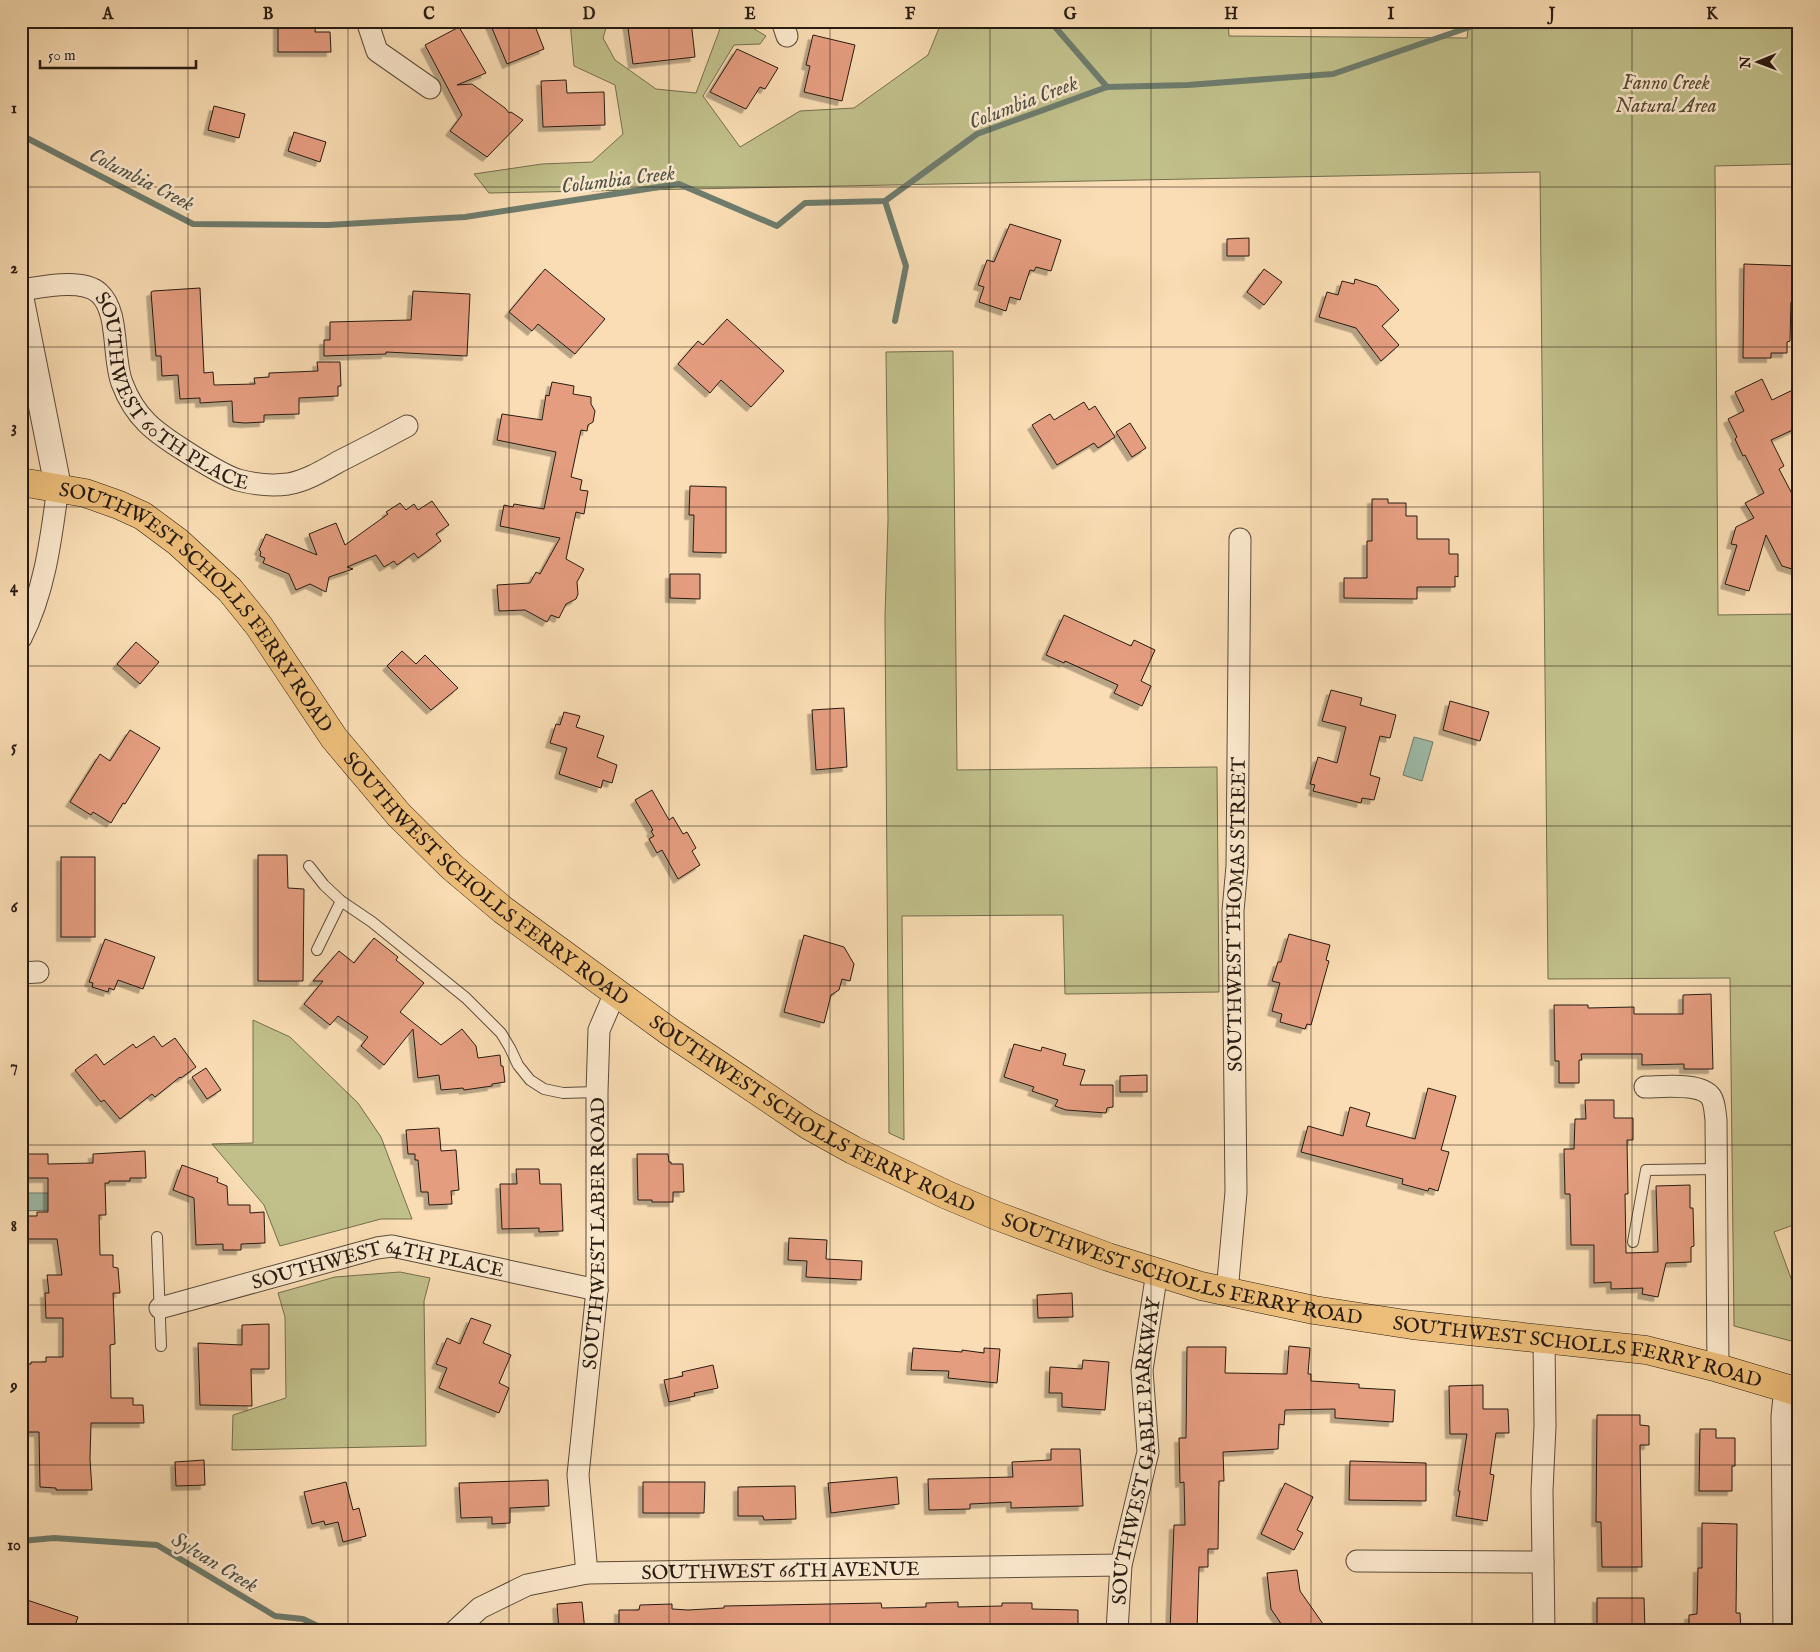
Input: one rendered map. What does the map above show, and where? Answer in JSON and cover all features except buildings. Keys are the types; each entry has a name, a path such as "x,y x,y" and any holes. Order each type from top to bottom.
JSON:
{"main road":[{"name":"SOUTHWEST SCHOLLS FERRY ROAD","path":"21,482 85,493 143,516 161,528 197,558 230,590 259,626 334,738 399,815 477,890 615,993 724,1070 808,1125 853,1150 947,1196 997,1216 1108,1257 1227,1292 1314,1310 1412,1326 1646,1350 1718,1368 1792,1390"}],"street":[{"path":"367,21 377,51 430,88"},
{"name":"SOUTHWEST 60TH PLACE","path":"21,290 81,285 98,292 108,305 112,321 117,365 122,383 144,422 199,460 237,479 261,484 288,484 315,474 407,426"},
{"path":"21,301 58,487 50,546 41,587 31,618 21,638"},
{"name":"SOUTHWEST THOMAS STREET","path":"1227,1292 1236,1192 1233,912 1237,866 1240,539"},
{"name":"SOUTHWEST LABER ROAD","path":"587,1573 578,1475 597,1290 597,1092 599,1030 615,993"},
{"path":"1644,1087 1698,1088 1710,1096 1714,1107 1717,1169 1718,1368"},
{"name":"SOUTHWEST 64TH PLACE","path":"160,1308 376,1248 392,1246 597,1290"},
{"name":"SOUTHWEST GABLE PARKWAY","path":"1117,1631 1121,1565 1148,1452 1142,1370 1157,1272"},
{"path":"1544,1340 1546,1426 1542,1491 1544,1631"},
{"path":"1784,1631 1792,1592 1782,1416 1792,1390"},
{"path":"1357,1561 1543,1562"},
{"name":"SOUTHWEST 66TH AVENUE","path":"455,1631 480,1608 527,1585 587,1573 1121,1565"}],"lane":[{"path":"309,866 324,885 341,901 372,922 466,998 501,1033 518,1065 530,1080 544,1089 563,1093 597,1092"},
{"path":"318,950 341,901"},
{"path":"1633,1242 1646,1170 1717,1169"},
{"path":"157,1237 161,1346"}],"green space":[{"name":"Fanno Creek Natural Area","path":"570,21 608,21 603,38 615,60 656,89 696,93 721,26 721,21 741,21 766,36 760,44 734,45 703,96 740,147 800,111 854,108 928,55 942,21 1228,21 1229,36 1467,38 1469,21 1799,21 1799,164 1715,166 1718,615 1799,614 1799,1223 1774,1232 1799,1300 1799,1343 1734,1326 1730,978 1548,979 1540,172 489,193 474,174 542,164 592,162 623,134 615,85 574,66"},
{"path":"953,351 957,770 1217,767 1219,992 1065,994 1063,915 902,916 904,1140 889,1133 885,616 888,520 886,352"},
{"path":"253,1020 290,1037 358,1103 381,1137 412,1219 381,1219 280,1246 264,1205 212,1144 253,1143"},
{"path":"400,1272 430,1278 424,1301 426,1446 232,1450 233,1415 286,1398 285,1317 278,1293 335,1277"}],"shaded area":[{"path":"1414,737 1433,742 1422,781 1403,775"},
{"path":"21,1193 52,1193 52,1210 21,1211"}],"waterway":[{"path":"1050,21 1107,87"},
{"name":"Columbia Creek","path":"21,135 193,224 328,225 465,217 679,184 777,226 805,203 885,201 977,134 1107,87 1188,85 1333,74 1487,21"},
{"path":"885,201 906,266 895,321"},
{"name":"Sylvan Creek","path":"21,1541 54,1538 157,1545 275,1616 303,1619 328,1631"}]}
